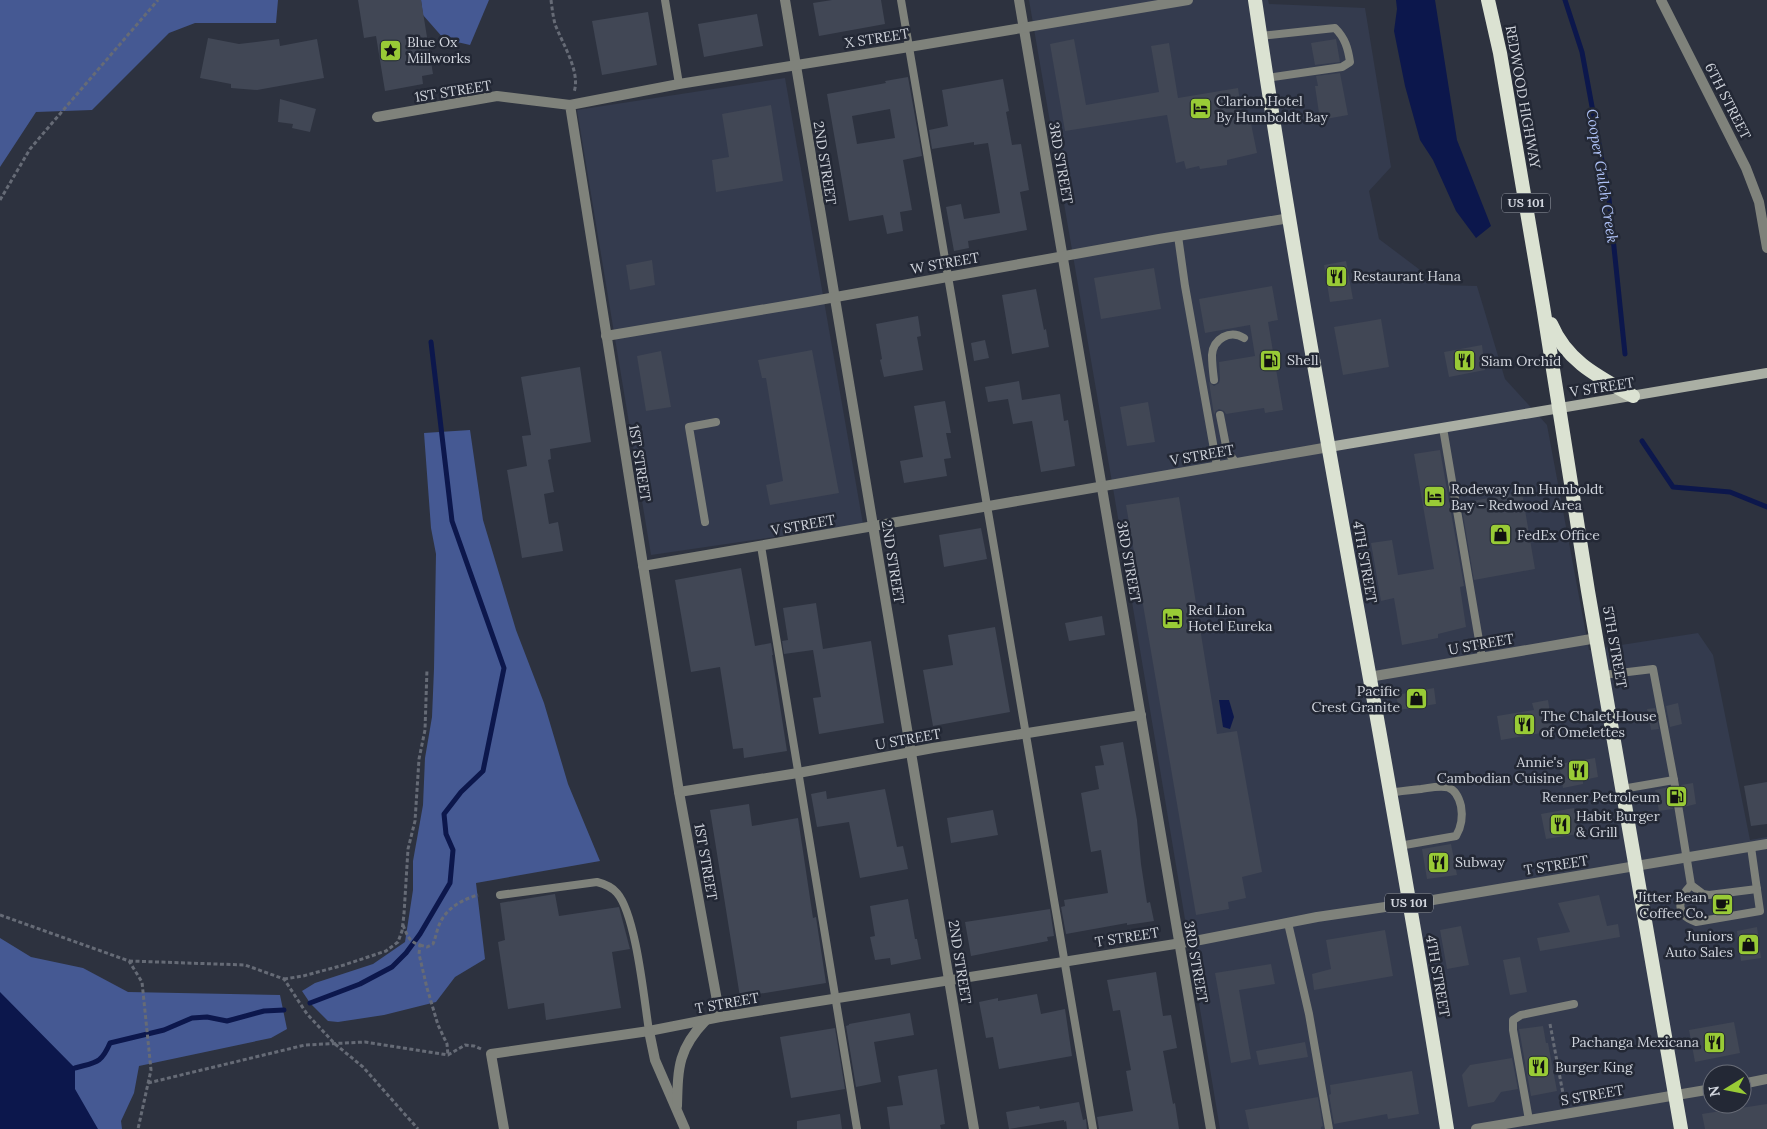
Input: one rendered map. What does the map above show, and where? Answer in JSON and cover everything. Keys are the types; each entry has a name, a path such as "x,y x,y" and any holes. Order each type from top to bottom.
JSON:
{"highway":[{"name":"4TH STREET","path":"1255,0 1266,78 1447,1129"},
{"name":"REDWOOD HIGHWAY","path":"1488,0 1500,53 1560,407"},
{"path":"1544,306 1556,335 1565,350 1575,360 1603,380 1633,396"},
{"name":"5TH STREET","path":"1560,407 1582,555 1681,1129"}],"main road":[{"name":"V STREET","path":"1329,447 1767,373"}],"street":[{"name":"2ND STREET","path":"785,0 974,1129"},
{"name":"3RD STREET","path":"1019,0 1211,1129"},
{"name":"X STREET","path":"570,105 795,64 909,47 1188,0"},
{"name":"6TH STREET","path":"1661,0 1746,168 1759,202 1767,248"},
{"name":"1ST STREET","path":"376,117 497,96 570,105 679,792 720,1017"},
{"name":"W STREET","path":"606,336 1290,218"},
{"name":"V STREET","path":"643,566 1329,447"},
{"name":"U STREET","path":"1369,677 1597,638"},
{"name":"U STREET","path":"679,792 1141,715"},
{"name":"T STREET","path":"491,1054 649,1031 720,1017 1179,943 1288,923 1767,844"},
{"path":"677,1109 681,1057 688,1040 706,1020"},
{"path":"649,1031 655,1060 685,1129"},
{"path":"491,1054 504,1129"},
{"path":"1752,1082 1767,1080"},
{"name":"S STREET","path":"1476,1129 1702,1091"}],"lane":[{"path":"665,0 678,84"},
{"path":"901,0 1094,1129"},
{"path":"1260,36 1335,28 1345,40 1350,62 1342,67 1266,78"},
{"path":"1178,236 1217,466"},
{"path":"1214,380 1213,347 1227,334 1244,338"},
{"path":"1220,416 1227,451 1236,463"},
{"path":"705,522 688,427 716,422"},
{"path":"1443,428 1482,658"},
{"path":"761,546 857,1129"},
{"path":"1603,675 1653,669 1691,885 1704,894 1709,895 1757,889"},
{"path":"1622,789 1674,780"},
{"path":"1390,793 1444,785 1454,790 1458,796 1461,808 1461,828 1456,836 1399,846"},
{"path":"1691,885 1684,892 1680,908 1683,915 1688,919 1696,922 1760,912 1751,847"},
{"path":"500,895 597,882 609,886 618,894 628,914 649,1031"},
{"path":"1288,923 1309,1014 1329,1129"},
{"path":"1529,1120 1513,1030 1513,1020 1522,1014 1574,1004"}],"path":[{"path":"0,200 30,150 46,129 158,0"},
{"path":"551,0 555,24 564,43 577,84 570,105"},
{"path":"0,915 129,960 245,965 284,979 328,969 386,951 398,942 403,924 408,849 415,821 419,759 424,730 427,669"},
{"path":"403,924 413,943 427,947 433,944 441,921 448,911 463,901 478,895"},
{"path":"420,945 419,954 427,988 438,1026 447,1044 448,1055"},
{"path":"129,960 142,982 151,1070 138,1129"},
{"path":"284,979 307,1014 335,1044 363,1067 418,1129"},
{"path":"1550,1024 1564,1099"},
{"path":"148,1083 304,1045 374,1043 448,1055 465,1045 474,1046 491,1054"}],"shaded area":[{"path":"0,0 278,0 276,23 195,23 169,33 92,110 36,112 0,167"},
{"path":"421,0 489,0 470,45 444,39 423,15"},
{"path":"1029,0 1268,0 1269,4 1365,8 1391,167 1369,191 1379,239 1440,285 1477,286 1505,379 1547,425 1589,650 1698,633 1713,655 1750,840 1767,837 1767,1129 1220,1129"},
{"path":"1396,0 1435,0 1457,140 1491,226 1476,238 1456,211 1433,160 1420,140 1405,86 1394,31 1397,9"},
{"path":"785,78 863,524 651,555 577,110"},
{"path":"470,430 483,520 516,630 544,703 568,784 600,861 476,883 485,959 455,977 436,1002 384,1015 338,1022 328,1021 310,1003 302,991 315,983 373,964 405,942 413,890 413,861 423,805 425,758 432,717 434,669 436,554 431,528 424,433"},
{"path":"1219,700 1229,700 1234,717 1230,729 1223,727"},
{"path":"0,938 31,957 83,968 128,992 280,995 287,1029 271,1038 139,1066 134,1093 121,1121 122,1129 45,1129 0,1072"},
{"path":"0,992 75,1068 75,1089 98,1129 0,1129"}],"building":[{"path":"358,0 421,0 433,74 422,76 423,84 385,91 376,36 364,38"},
{"path":"832,0 881,0 885,24 819,36 813,3"},
{"path":"648,12 657,65 602,75 592,21"},
{"path":"757,14 763,46 704,57 698,24"},
{"path":"208,38 239,44 279,39 280,46 317,39 324,78 257,90 231,88 231,84 200,78"},
{"path":"1074,39 1086,105 1159,92 1151,46 1169,43 1178,98 1238,88 1242,115 1249,114 1257,153 1227,160 1227,165 1200,169 1199,166 1186,169 1184,161 1176,163 1167,115 1065,131 1050,44"},
{"path":"1336,39 1340,62 1315,65 1311,43"},
{"path":"1340,73 1348,115 1320,120 1315,86 1318,86 1316,76"},
{"path":"908,77 922,156 903,160 912,210 900,212 903,231 887,234 883,215 849,221 827,94 886,83 885,81","holes":["890,109 895,138 857,144 852,116"]},
{"path":"1003,79 1009,111 1006,112 1012,145 1021,144 1029,190 1020,192 1027,230 968,241 969,248 954,251 946,207 961,204 964,219 1000,213 988,143 974,145 974,142 932,149 929,130 948,126 942,90"},
{"path":"280,99 316,109 310,132 292,128 293,124 278,122"},
{"path":"771,105 783,181 716,192 712,160 729,157 722,114"},
{"path":"652,260 655,285 630,290 626,265"},
{"name":"Restaurant Hana","path":"1346,261 1353,299 1330,302 1324,265"},
{"path":"1154,268 1161,309 1101,319 1094,278"},
{"path":"1272,286 1278,320 1268,322 1283,410 1265,413 1264,408 1226,414 1219,409 1214,415 1209,382 1214,386 1219,383 1219,362 1255,356 1250,325 1205,333 1199,299"},
{"path":"1036,289 1049,347 1012,354 1002,295"},
{"path":"918,316 921,336 917,337 923,370 884,377 876,324"},
{"path":"1381,319 1389,367 1343,375 1334,327"},
{"path":"985,340 989,358 974,361 971,343"},
{"name":"Siam Orchid","path":"1482,345 1485,370 1449,377 1444,352"},
{"path":"812,350 839,493 770,505 766,485 783,481 766,378 762,378 758,360"},
{"path":"661,351 671,407 646,411 637,356"},
{"path":"580,367 591,442 550,449 551,459 548,460 554,492 544,494 549,524 558,522 563,551 522,558 507,470 527,466 522,436 531,435 521,377"},
{"path":"1019,381 1022,400 1060,394 1064,421 1068,420 1075,466 1041,472 1032,421 1013,424 1008,399 988,402 985,387"},
{"path":"945,401 951,433 946,433 951,458 944,459 947,476 904,483 900,461 923,457 914,406"},
{"path":"1148,402 1155,442 1127,446 1120,407"},
{"name":"Rodeway Inn Humboldt Bay - Redwood Area","path":"1440,450 1464,586 1460,587 1466,627 1438,634 1438,638 1402,645 1394,598 1381,601 1371,543 1392,540 1398,575 1434,569 1414,454"},
{"name":"FedEx Office","path":"1522,492 1535,569 1474,580 1461,503"},
{"name":"Red Lion Hotel Eureka","path":"1179,497 1217,734 1237,731 1262,872 1242,877 1246,898 1228,902 1229,909 1196,915 1126,505"},
{"path":"981,528 987,559 944,567 939,535"},
{"path":"741,568 755,646 771,643 787,751 744,758 743,748 733,749 720,667 691,672 675,580"},
{"path":"816,603 823,649 871,641 884,723 819,734 813,698 821,697 813,650 784,654 782,641 788,640 783,608"},
{"path":"1102,616 1105,635 1069,641 1065,623"},
{"path":"995,627 1010,712 933,726 923,670 953,665 948,635"},
{"name":"Pacific Crest Granite","path":"1434,688 1436,704 1399,710 1396,695"},
{"name":"The Chalet House of Omelettes","path":"1548,700 1553,731 1501,740 1497,716 1534,710 1532,703"},
{"path":"1678,703 1682,724 1670,727 1666,706"},
{"path":"1655,708 1659,729 1651,730 1647,709"},
{"path":"1123,742 1137,820 1147,903 1150,902 1154,921 1127,925 1127,923 1066,934 1061,907 1065,906 1064,900 1108,893 1101,850 1091,852 1081,793 1099,789 1095,766 1104,765 1100,746"},
{"name":"Annie's Cambodian Cuisine","path":"1595,758 1598,777 1583,780 1583,784 1563,788 1559,764"},
{"path":"1767,782 1767,824 1751,826 1744,786"},
{"path":"1693,783 1696,804 1684,807 1681,785"},
{"path":"1669,787 1673,809 1659,811 1655,790"},
{"path":"885,789 897,847 903,846 908,869 860,878 849,822 817,827 811,794 826,791 827,799"},
{"path":"749,804 752,826 798,818 813,918 816,917 826,983 740,997 710,810"},
{"name":"Habit Burger & Grill","path":"1574,808 1578,834 1546,839 1541,814"},
{"path":"993,810 998,835 951,843 947,818"},
{"name":"Subway","path":"1451,844 1457,875 1427,879 1422,849"},
{"path":"555,894 559,916 619,907 630,949 612,952 621,1008 546,1020 544,1003 508,1009 498,942 505,940 500,903"},
{"path":"1599,895 1607,926 1618,924 1620,937 1540,951 1537,938 1570,932 1558,903"},
{"path":"908,899 915,939 917,939 921,959 891,965 890,958 875,960 870,937 875,936 870,906"},
{"path":"1050,909 1054,936 1047,937 1048,941 971,956 965,922"},
{"path":"1461,926 1469,965 1447,969 1440,930"},
{"name":"Juniors Auto Sales","path":"1757,927 1761,958 1741,961 1737,931"},
{"path":"1385,930 1393,976 1314,990 1312,974 1331,969 1326,940"},
{"path":"1520,957 1527,992 1510,995 1503,960"},
{"path":"1271,964 1275,984 1239,990 1251,1059 1231,1063 1215,973"},
{"path":"1156,972 1163,1016 1171,1015 1177,1048 1163,1051 1179,1129 1099,1129 1097,1117 1133,1111 1126,1071 1131,1070 1120,1010 1113,1011 1107,980"},
{"path":"1037,994 1041,1014 1065,1009 1072,1056 999,1069 993,1037 986,1038 979,1002 998,998 998,1001"},
{"path":"910,1013 914,1035 874,1042 881,1082 856,1087 846,1026"},
{"name":"Pachanga Mexicana","path":"1734,1022 1740,1053 1695,1062 1689,1030"},
{"name":"Burger King","path":"1543,1026 1557,1091 1531,1096 1519,1029"},
{"path":"835,1028 845,1089 791,1098 780,1037"},
{"path":"1305,1042 1308,1057 1259,1065 1256,1051"},
{"path":"1512,1058 1518,1089 1501,1092 1494,1102 1468,1107 1462,1075 1470,1065"},
{"path":"937,1069 945,1124 940,1125 941,1129 890,1129 887,1107 903,1105 898,1076"},
{"path":"1412,1071 1419,1114 1388,1119 1387,1114 1334,1124 1329,1095 1331,1094 1330,1085"},
{"path":"1318,1097 1323,1126 1321,1129 1249,1129 1245,1110"},
{"path":"1079,1102 1083,1120 1086,1119 1087,1129 1067,1129 1066,1121 1064,1122 1064,1120 1009,1129 1006,1112 1039,1106 1040,1109"},
{"path":"1767,1104 1767,1129 1705,1129 1702,1114 1752,1114 1752,1106"},
{"path":"840,1114 842,1129 797,1129 797,1121"}],"waterway":[{"name":"Cooper Gulch Creek","path":"1565,0 1582,52 1609,199 1625,354"},
{"path":"310,1003 360,984 392,967 406,953 420,934 450,883 453,850 446,834 444,814 461,792 483,771 504,668 452,521 431,342"},
{"name":"Cooper Gulch Creek","path":"1642,441 1673,487 1730,492 1767,507"},
{"path":"75,1068 101,1059 110,1043 164,1030 192,1018 207,1017 227,1021 264,1011 284,1010"}],"place":[{"name":"Blue Ox Millworks","path":"391,50"},
{"name":"Clarion Hotel By Humboldt Bay","path":"1200,109"},
{"name":"Restaurant Hana","path":"1337,276"},
{"name":"Shell","path":"1271,360"},
{"name":"Siam Orchid","path":"1465,361"},
{"name":"Rodeway Inn Humboldt Bay - Redwood Area","path":"1435,497"},
{"name":"FedEx Office","path":"1501,535"},
{"name":"Red Lion Hotel Eureka","path":"1172,618"},
{"name":"Pacific Crest Granite","path":"1416,699"},
{"name":"The Chalet House of Omelettes","path":"1525,724"},
{"name":"Annie's Cambodian Cuisine","path":"1579,770"},
{"name":"Renner Petroleum","path":"1676,797"},
{"name":"Habit Burger & Grill","path":"1560,824"},
{"name":"Subway","path":"1439,862"},
{"name":"Jitter Bean Coffee Co.","path":"1723,905"},
{"name":"Juniors Auto Sales","path":"1749,944"},
{"name":"Pachanga Mexicana","path":"1715,1042"},
{"name":"Burger King","path":"1539,1067"}]}
